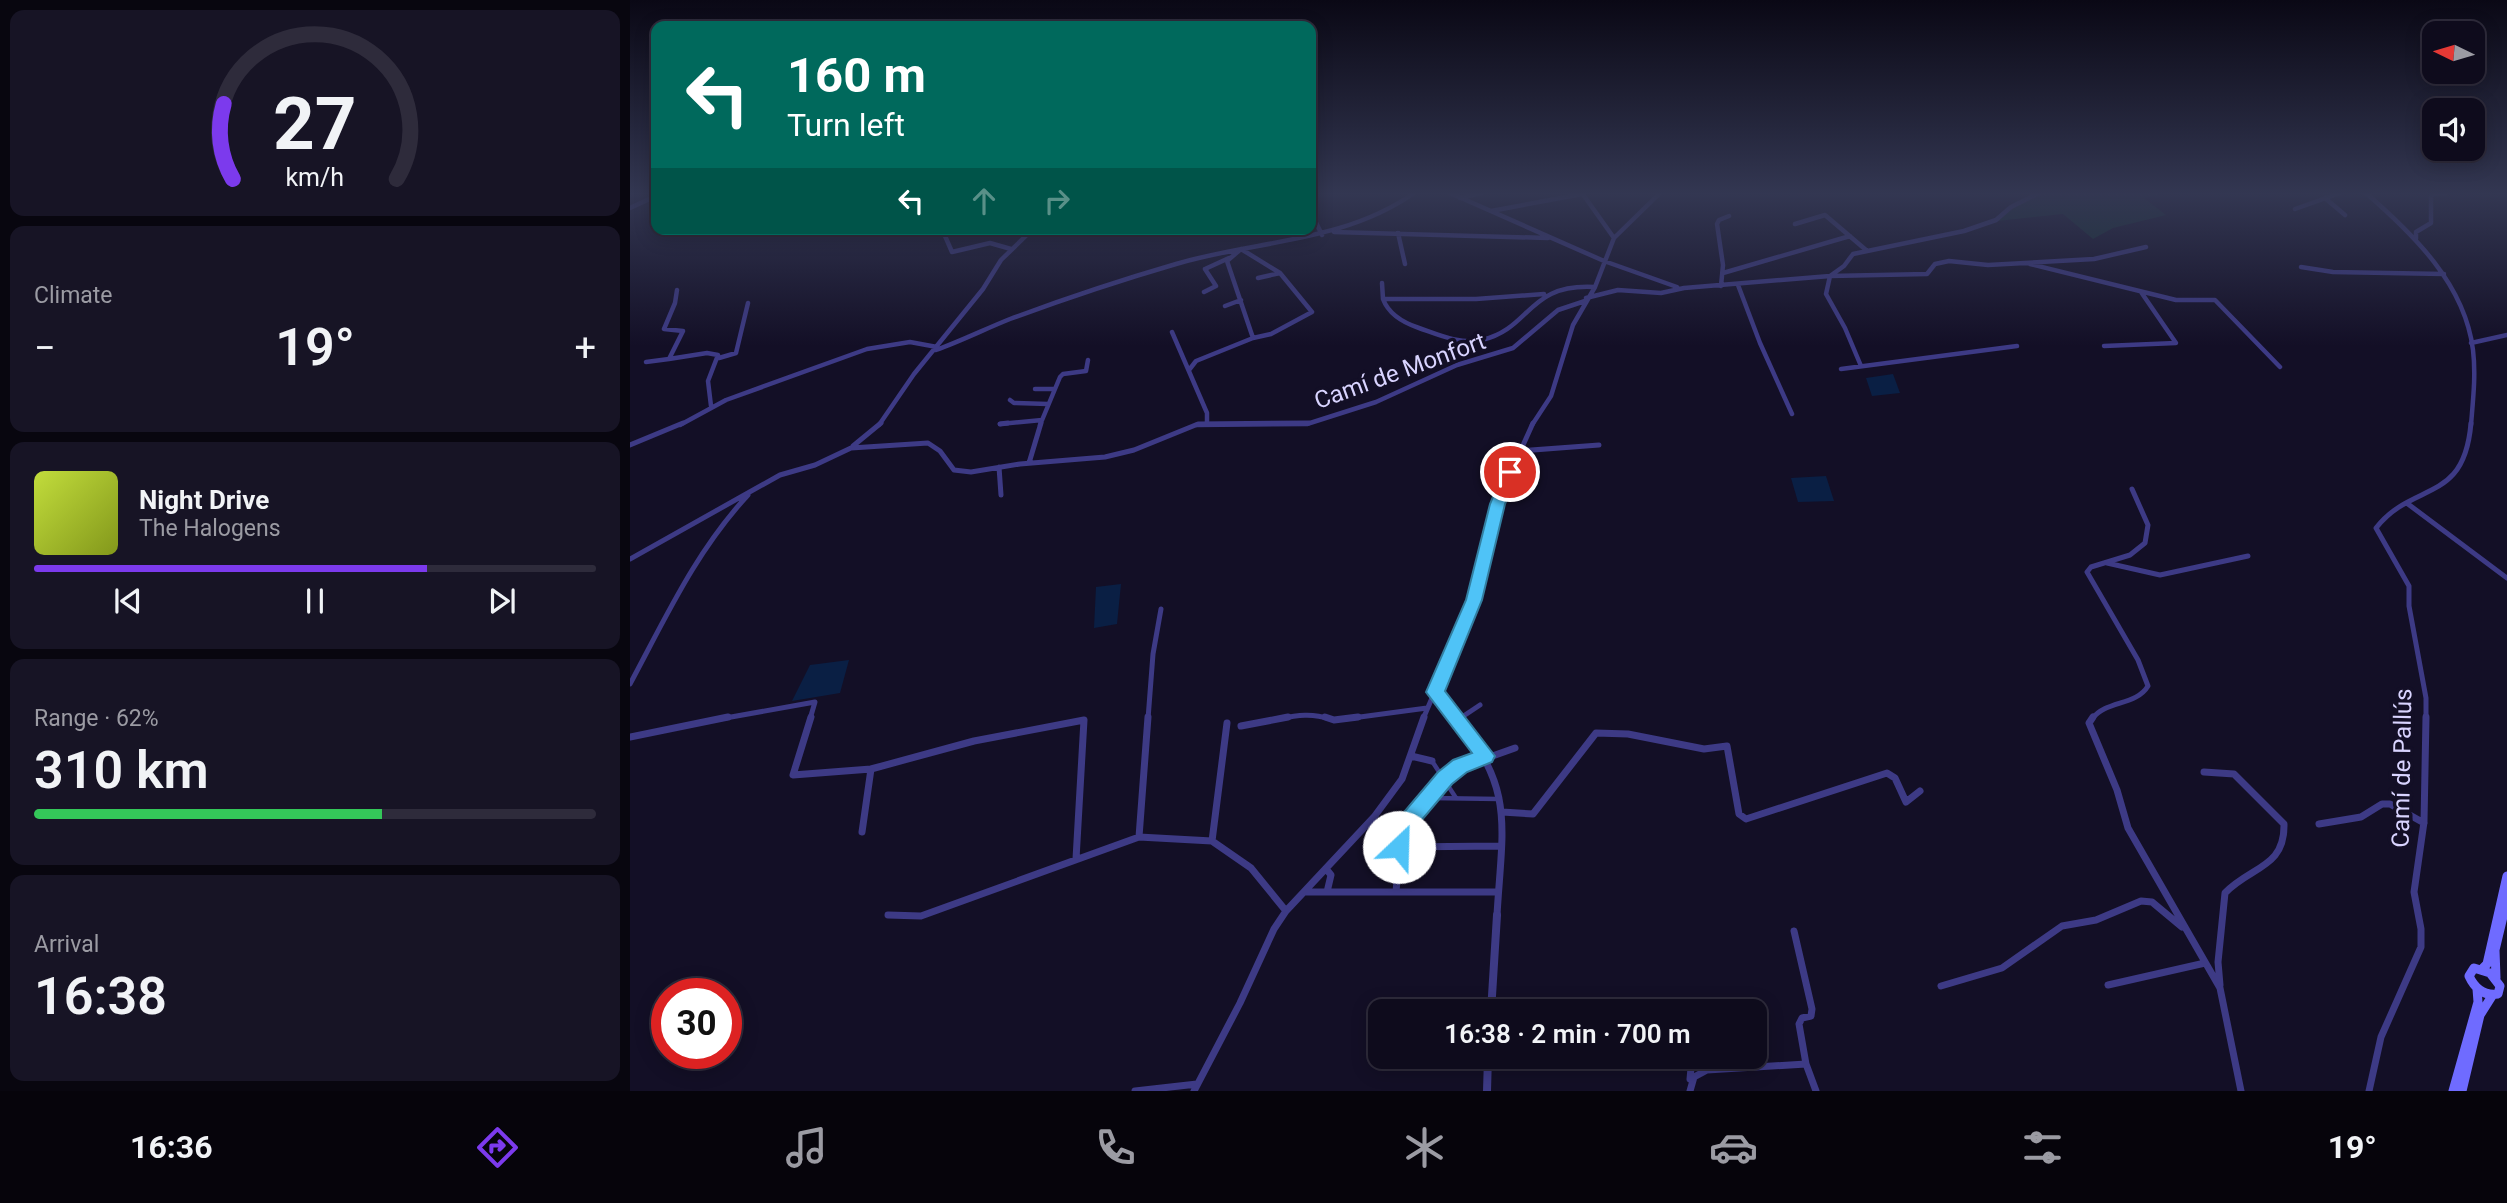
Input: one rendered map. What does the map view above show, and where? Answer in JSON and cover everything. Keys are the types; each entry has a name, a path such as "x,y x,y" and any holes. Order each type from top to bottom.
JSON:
{"main road":[{"path":"2482,969 2487,964 2507,876"},
{"path":"2462,1091 2480,1014 2500,990 2495,950 2507,900"},
{"path":"2453,1091 2478,1002 2477,989 2470,980 2469,972 2474,968 2482,969 2500,990"},
{"path":"2477,989 2500,990"}],"street":[{"path":"948,244 952,252 986,244"},
{"path":"993,244 1011,249"},
{"path":"850,448 883,422 914,374 1017,244"},
{"path":"630,445 667,432 712,406 867,349 910,342 936,348 968,339 1008,320 1167,267 1268,244"},
{"path":"1400,244 1405,264"},
{"path":"1563,244 1604,261 1617,263 1663,285 1684,288"},
{"path":"1135,1091 1196,1087 1240,1003 1266,943 1286,911 1327,870 1390,798 1402,779 1427,708 1474,600 1497,504 1528,431 1551,396 1573,324 1595,287 1611,244"},
{"path":"1719,244 1723,273 1721,286"},
{"path":"1723,273 1823,244"},
{"path":"1859,244 1866,250"},
{"path":"1861,366 1845,328 1826,294 1830,276 1844,266 1853,254 1897,244"},
{"name":"Camí de Pallús","path":"2369,1091 2381,1037 2421,947 2421,929 2414,892 2424,823 2426,698 2409,606 2409,586 2376,528 2380,522 2453,478 2472,432 2475,375 2463,310 2445,274 2419,244"},
{"path":"2023,263 2094,259 2146,247"},
{"path":"1204,292 1216,286 1205,269 1241,249"},
{"path":"1189,370 1196,361 1270,334 1312,312 1280,273 1241,249"},
{"path":"1228,258 1253,338"},
{"name":"Camí de Monfort","path":"630,559 780,475 815,465 850,448 928,443 936,445 954,470 971,472 1121,454 1189,426 1207,422 1300,426 1384,398 1457,365 1513,348 1558,310 1618,290 1661,293 1684,288 1830,276 1874,273 1917,275 1927,274 1935,264 1949,261 1980,265 2023,263"},
{"path":"2023,263 2091,277 2176,300 2210,299 2220,303 2280,367"},
{"path":"2301,267 2333,272 2445,274"},
{"path":"1258,278 1280,273"},
{"path":"1382,283 1384,305 1392,314 1411,326 1467,341 1496,335 1544,294"},
{"path":"1383,299 1476,299 1544,294 1580,284 1595,287"},
{"path":"1738,285 1760,343 1792,414"},
{"path":"669,359 683,331 664,329 675,303 677,290"},
{"path":"2104,346 2176,343 2141,292"},
{"path":"1225,306 1241,300"},
{"path":"712,406 708,381 719,358 736,353 748,303"},
{"path":"1172,332 1207,413 1207,422"},
{"path":"2471,343 2507,335"},
{"path":"1841,369 2017,346"},
{"path":"646,362 713,353 719,358"},
{"path":"1029,463 1054,389 1063,374 1086,371 1088,360"},
{"path":"1035,389 1054,389"},
{"path":"1010,400 1014,403 1048,404"},
{"path":"1000,424 1042,420"},
{"path":"1519,451 1599,445"},
{"path":"999,467 1001,495"},
{"path":"2132,489 2146,520 2148,537 2144,545 2135,552 2091,567 2087,572 2138,660 2148,686 2142,694 2100,708 2089,723 2117,790 2128,828 2220,988"},
{"path":"630,684 642,667 699,555 720,525 749,493"},
{"path":"2408,504 2507,578"},
{"path":"2104,563 2160,575 2248,556"},
{"path":"1139,837 1153,654 1161,609"},
{"path":"1435,692 1455,721 1486,756 1497,785 1502,812 1492,999"},
{"path":"630,737 786,705 815,702 793,775 871,769 974,741 1084,720 1086,724 1076,859"},
{"path":"1455,721 1480,705"},
{"path":"1241,726 1303,714 1316,714 1334,720 1427,708"},
{"path":"1212,841 1227,723"},
{"path":"1502,812 1533,814 1596,733 1641,736 1704,749 1727,746 1739,814 1745,819 1795,806 1887,773 1895,778 1906,802 1920,791"},
{"path":"1396,892 1401,831 1445,778 1460,766 1515,748"},
{"path":"1411,756 1432,761 1456,799"},
{"path":"862,832 871,769"},
{"path":"2204,772 2234,774 2284,824 2282,849 2276,856 2232,884 2225,893 2218,962 2220,988 2241,1091"},
{"path":"1428,799 1499,799"},
{"path":"2319,824 2361,817 2382,804 2390,804 2424,823"},
{"path":"888,915 921,916 1139,837 1212,841 1251,868 1286,911"},
{"path":"1367,847 1500,846"},
{"path":"1327,870 1331,875 1327,892"},
{"path":"1305,892 1498,892"},
{"path":"1941,986 2002,968 2062,926 2096,920 2141,901 2152,902 2187,932"},
{"path":"1794,931 1812,1009 1811,1016 1802,1018 1799,1024 1805,1063 1816,1091"},
{"path":"2108,985 2205,963"},
{"path":"1690,1086 1693,1075 1707,1070 1802,1066 1805,1063"},
{"path":"1487,1091 1488,1069"}],"water":[{"path":"1893,374 1900,393 1872,396 1866,378"},
{"path":"1826,476 1834,501 1798,502 1791,478"},
{"path":"1121,584 1117,624 1094,628 1096,587"},
{"path":"849,660 840,693 792,701 810,665"}],"route":[{"path":"1399,847 1401,831 1445,778 1460,766 1486,756 1455,721 1435,692 1474,600 1497,504 1510,472"}]}
